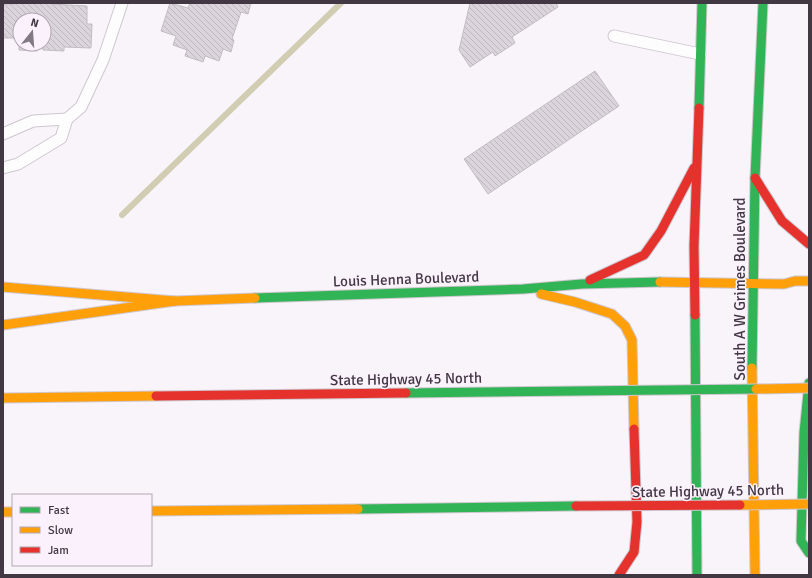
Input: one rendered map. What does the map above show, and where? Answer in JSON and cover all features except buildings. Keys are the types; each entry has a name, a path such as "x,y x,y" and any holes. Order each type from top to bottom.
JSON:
{"main road":[{"path":"697,575 694,246 702,3"},
{"name":"South A W Grimes Boulevard","path":"755,575 752,332 755,178 763,3"},
{"path":"582,284 644,255 661,231 696,163"},
{"path":"755,178 782,221 809,244"},
{"name":"Louis Henna Boulevard","path":"3,287 174,301 523,289 582,284 753,282 784,284 794,280 809,281"},
{"path":"523,289 575,302 612,314 625,326 632,340 637,522 634,552 626,567 619,575"},
{"path":"3,325 174,301"},
{"path":"809,383 804,433 801,541 809,553"},
{"name":"State Highway 45 North","path":"3,398 809,388"},
{"name":"State Highway 45 North","path":"152,511 809,504"}],"lane":[{"path":"3,168 18,164 61,138 67,119 81,107 103,60 122,3"},
{"path":"614,36 700,54"},
{"path":"3,134 33,120 67,119"}],"waterway":[{"path":"122,215 341,3"}],"traffic: fast":[{"path":"699,108 702,3"},
{"path":"752,368 755,178 763,3"},
{"path":"255,298 523,289 582,284 660,282"},
{"path":"695,315 697,575"},
{"path":"809,383 804,433 801,541 809,553"},
{"path":"406,393 756,389"},
{"path":"358,509 576,506"}],"traffic: slow":[{"path":"660,282 784,284 795,281 809,281"},
{"path":"3,287 175,301 255,298"},
{"path":"541,294 575,302 612,314 625,326 632,340 634,429"},
{"path":"3,325 175,301"},
{"path":"752,368 755,575"},
{"path":"756,389 809,388"},
{"path":"3,398 156,396"},
{"path":"740,505 809,504"},
{"path":"152,511 358,509"},
{"path":"3,512 12,512"}],"traffic: jam":[{"path":"695,315 694,246 699,108"},
{"path":"590,280 644,255 661,231 694,168"},
{"path":"755,178 782,221 809,244"},
{"path":"156,396 406,393"},
{"path":"619,575 634,552 637,522 634,429"},
{"path":"576,506 740,505"}]}
